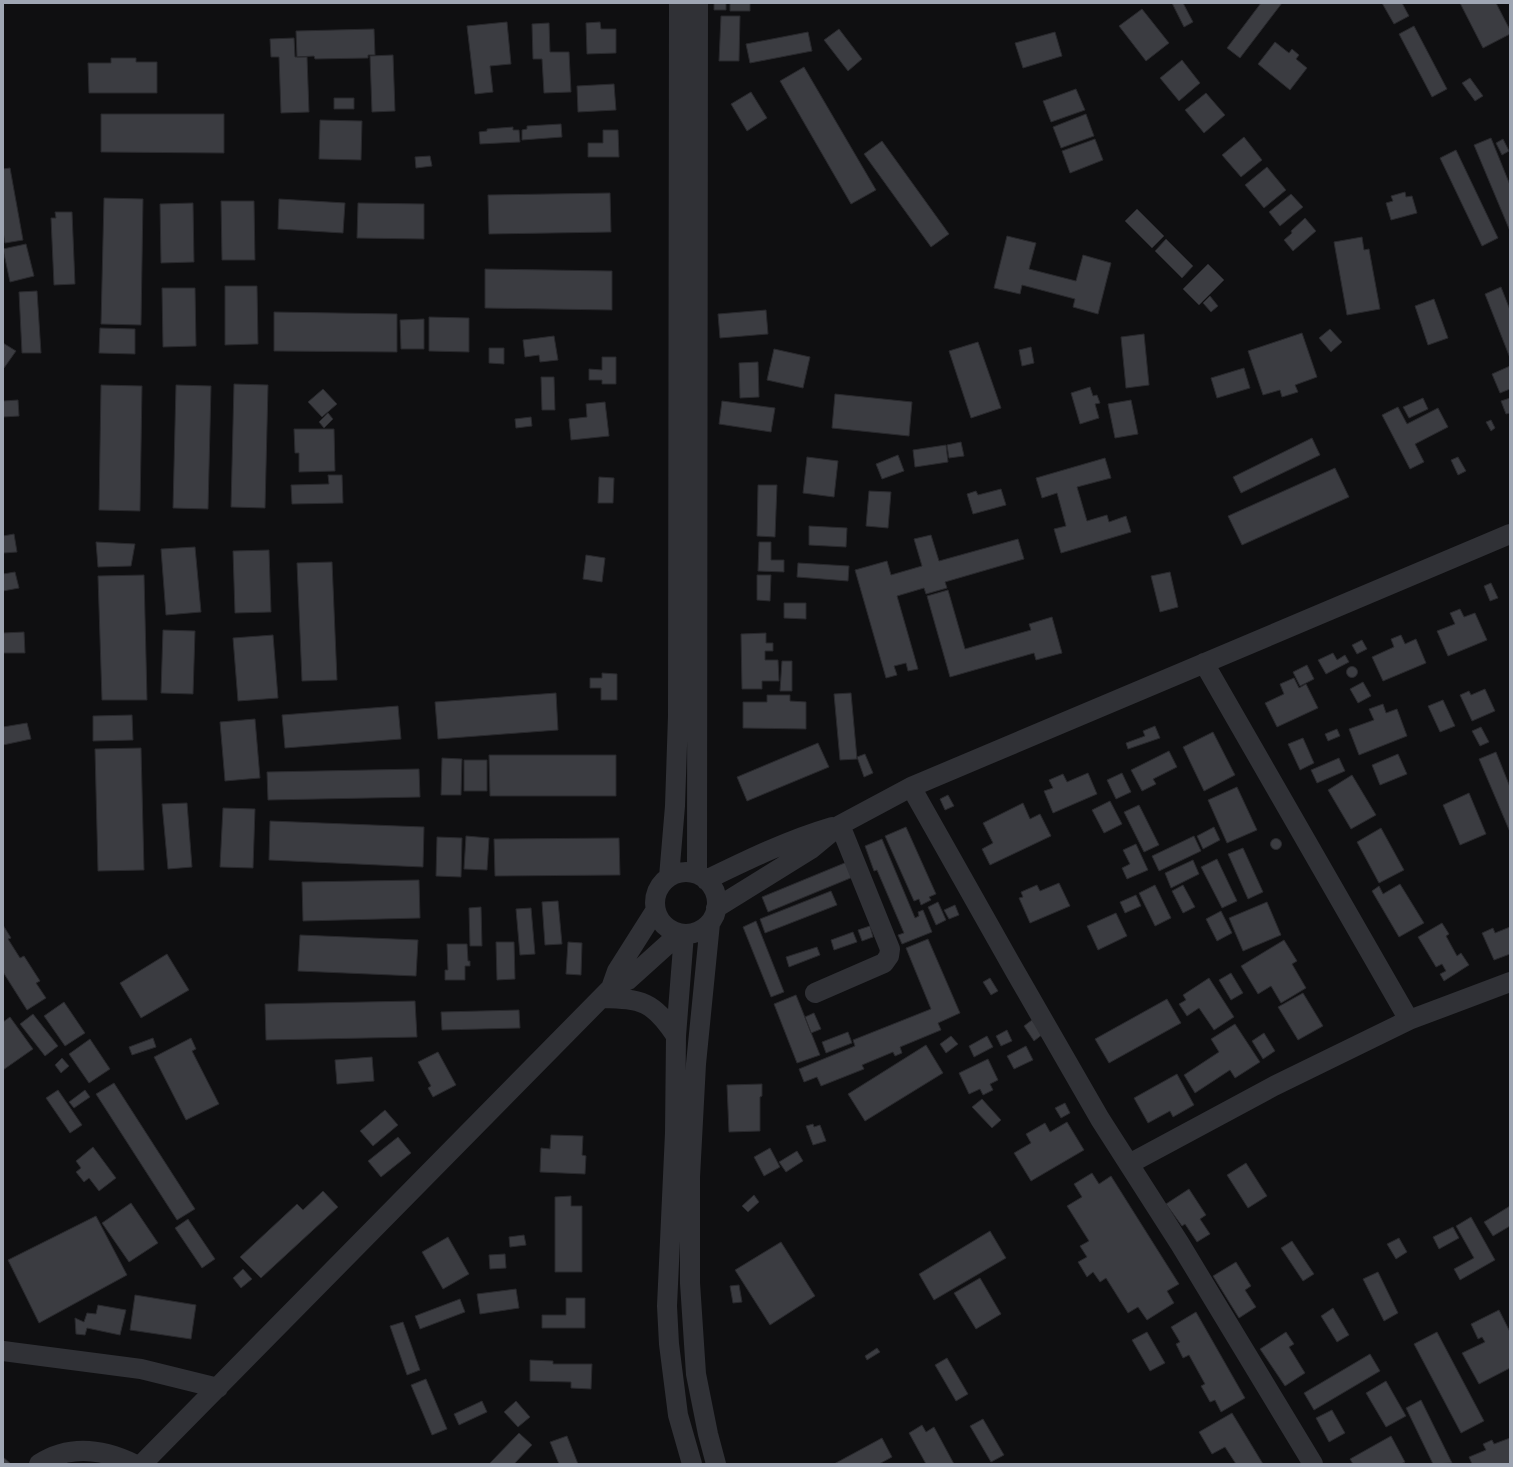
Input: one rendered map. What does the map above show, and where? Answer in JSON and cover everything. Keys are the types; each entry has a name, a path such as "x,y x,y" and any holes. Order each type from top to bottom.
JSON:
{"street":[{"path":"669,877 675,806 678,716 679,3"},
{"path":"698,3 701,877"},
{"path":"701,877 792,840 840,825 912,787 1510,534"},
{"path":"1204,663 1409,1020"},
{"path":"912,787 1100,1119 1180,1244 1312,1464"},
{"path":"716,1464 708,1434 696,1374 690,1283 690,1177 696,1064 713,916 714,890 701,877 683,872 669,877 662,883 654,901 655,911 664,926 682,934 698,932 713,916 811,849 840,825"},
{"path":"815,993 884,963 889,956 890,949 840,825"},
{"path":"607,993 617,971 655,911"},
{"path":"142,1464 607,993 628,980 682,934"},
{"path":"682,934 676,1036 675,1133 667,1306 669,1344 678,1414 692,1464"},
{"path":"1129,1164 1274,1086 1409,1020 1510,982"},
{"path":"607,993 631,998 643,1002 653,1008 665,1018 676,1036"},
{"path":"3,1351 141,1369 218,1388"},
{"path":"39,1464 49,1458 65,1453 98,1451 114,1454 134,1464"}],"building":[{"path":"714,3 726,3 726,10 714,10"},
{"path":"730,3 750,3 750,11 730,11"},
{"path":"1172,3 1183,3 1193,22 1184,27"},
{"path":"1261,3 1282,3 1240,58 1227,48"},
{"path":"1382,3 1402,3 1409,16 1394,24"},
{"path":"1460,3 1496,3 1510,30 1510,34 1483,48"},
{"path":"1142,9 1169,43 1146,61 1119,26"},
{"path":"721,16 740,16 739,61 719,61"},
{"path":"507,22 511,64 490,66 493,92 475,94 467,26"},
{"path":"600,22 601,29 616,29 616,53 587,54 586,23"},
{"path":"549,23 550,52 569,52 571,92 544,93 542,59 533,59 532,24"},
{"path":"1414,26 1447,89 1432,97 1399,34"},
{"path":"374,29 375,55 368,55 368,58 315,59 314,56 297,57 296,31"},
{"path":"839,29 862,59 848,71 824,40"},
{"path":"808,32 812,51 750,63 746,44"},
{"path":"1055,32 1062,56 1023,68 1015,43"},
{"path":"294,38 295,57 307,57 309,112 281,113 279,57 271,57 270,39"},
{"path":"1275,42 1289,53 1292,49 1299,55 1296,59 1307,68 1290,90 1258,64"},
{"path":"393,55 395,111 372,112 370,56"},
{"path":"111,58 136,58 136,62 157,62 157,93 89,93 88,63 111,63"},
{"path":"1182,60 1200,83 1179,101 1160,78"},
{"path":"804,67 876,190 851,204 780,81"},
{"path":"1470,78 1483,96 1475,101 1462,83"},
{"path":"614,84 616,110 578,112 577,86"},
{"path":"1076,89 1085,110 1051,122 1043,101"},
{"path":"751,92 767,118 747,131 731,104"},
{"path":"1206,93 1225,115 1204,133 1185,110"},
{"path":"334,98 354,98 354,109 334,109"},
{"path":"101,114 224,114 224,153 101,152"},
{"path":"1086,114 1094,136 1061,148 1053,127"},
{"path":"320,120 362,121 361,160 319,159"},
{"path":"561,124 562,137 522,140 522,130 527,129 527,126"},
{"path":"513,127 513,130 519,130 520,142 480,144 479,132 487,131 487,129"},
{"path":"603,130 618,130 619,157 588,157 588,143 603,143"},
{"path":"1244,137 1262,160 1241,177 1222,155"},
{"path":"1491,138 1510,185 1510,231 1474,145"},
{"path":"1095,139 1103,160 1070,173 1062,151"},
{"path":"1503,139 1509,151 1502,155 1496,143"},
{"path":"882,141 949,234 931,247 864,154"},
{"path":"1456,150 1498,238 1482,246 1440,158"},
{"path":"430,156 432,166 416,168 415,157"},
{"path":"1267,167 1286,190 1264,208 1245,185"},
{"path":"10,168 23,240 5,243 3,232 3,169"},
{"path":"1405,192 1406,197 1412,196 1417,213 1391,220 1386,203 1393,201 1391,196"},
{"path":"610,193 611,232 489,234 488,195"},
{"path":"1291,194 1303,207 1280,226 1269,212"},
{"path":"104,198 143,199 141,325 101,324"},
{"path":"279,199 345,203 343,233 278,229"},
{"path":"221,201 254,201 255,260 222,260"},
{"path":"193,203 194,262 161,263 160,204"},
{"path":"358,203 424,204 424,239 357,238"},
{"path":"1137,209 1164,236 1152,248 1125,221"},
{"path":"55,212 72,212 75,284 54,285 51,218 56,218"},
{"path":"1305,218 1316,231 1293,251 1284,240"},
{"path":"1007,236 1036,243 1029,269 1076,281 1083,255 1111,263 1098,314 1073,307 1075,299 1022,285 1020,294 994,288"},
{"path":"1362,237 1364,250 1369,249 1380,309 1347,315 1334,242"},
{"path":"1166,239 1193,266 1182,278 1155,251"},
{"path":"26,244 34,276 10,282 3,249"},
{"path":"1208,264 1224,280 1199,305 1183,289"},
{"path":"485,269 612,271 612,310 485,308"},
{"path":"225,286 257,286 258,344 225,345"},
{"path":"1501,287 1510,310 1510,358 1485,294"},
{"path":"162,288 195,288 196,346 163,347"},
{"path":"37,291 41,353 22,353 19,292"},
{"path":"1210,296 1218,306 1211,312 1203,303"},
{"path":"1434,299 1448,338 1428,345 1415,306"},
{"path":"766,310 768,334 720,338 718,314"},
{"path":"274,312 397,314 397,352 274,351"},
{"path":"429,317 469,318 469,352 429,351"},
{"path":"424,319 424,349 401,349 400,320"},
{"path":"100,328 135,329 135,354 99,353"},
{"path":"1330,329 1342,342 1331,352 1319,338"},
{"path":"1302,333 1317,377 1295,385 1298,392 1282,397 1280,390 1263,395 1248,351"},
{"path":"1144,334 1149,385 1126,388 1121,337"},
{"path":"554,336 558,360 540,362 539,355 525,357 523,340"},
{"path":"978,342 1001,408 971,418 949,351"},
{"path":"3,343 16,351 4,368 3,367"},
{"path":"1031,347 1034,363 1022,366 1019,350"},
{"path":"489,348 504,348 504,364 489,363"},
{"path":"774,349 810,357 803,388 767,380"},
{"path":"602,357 616,357 616,384 602,384 602,380 589,380 589,369 602,370"},
{"path":"758,362 759,397 740,398 739,363"},
{"path":"1510,366 1510,389 1500,393 1492,374"},
{"path":"1244,368 1250,388 1217,398 1211,378"},
{"path":"541,377 554,377 555,410 542,410"},
{"path":"234,384 268,385 265,508 231,507"},
{"path":"101,385 142,386 140,511 99,510"},
{"path":"176,385 211,386 208,509 173,508"},
{"path":"1090,387 1093,396 1097,395 1100,403 1095,404 1099,418 1080,424 1071,393"},
{"path":"323,389 337,404 322,417 308,402"},
{"path":"835,394 912,402 909,436 832,428"},
{"path":"1423,398 1428,409 1409,418 1403,407"},
{"path":"1510,398 1510,413 1506,414 1501,401"},
{"path":"18,400 19,416 3,417 3,401"},
{"path":"1131,400 1138,434 1115,438 1108,404"},
{"path":"722,401 775,408 771,432 719,424"},
{"path":"605,402 609,436 571,440 569,419 587,417 586,404"},
{"path":"1398,407 1407,424 1438,408 1448,427 1415,444 1424,462 1410,469 1382,415"},
{"path":"328,413 333,419 324,428 319,422"},
{"path":"531,417 532,426 516,428 515,419"},
{"path":"1491,420 1495,428 1491,431 1486,422"},
{"path":"294,429 334,429 335,471 299,472 299,453 295,453"},
{"path":"1312,438 1320,455 1241,493 1233,477"},
{"path":"961,442 964,456 949,458 947,445"},
{"path":"946,445 948,462 915,467 913,450"},
{"path":"898,455 904,471 882,479 876,464"},
{"path":"807,457 838,461 834,497 803,493"},
{"path":"1458,457 1466,471 1458,475 1451,460"},
{"path":"1105,458 1111,478 1077,487 1087,521 1107,515 1109,522 1126,516 1131,532 1061,553 1054,529 1066,526 1057,493 1042,498 1036,478"},
{"path":"1335,468 1349,497 1242,545 1228,516"},
{"path":"328,475 342,475 343,503 292,504 291,485 329,484"},
{"path":"599,477 614,478 613,503 598,503"},
{"path":"758,485 777,485 775,537 757,536"},
{"path":"1001,489 1006,505 973,514 967,494 976,491 978,495"},
{"path":"869,491 891,492 888,528 866,526"},
{"path":"809,526 847,528 846,547 809,545"},
{"path":"14,534 17,552 3,553 3,536"},
{"path":"931,535 939,561 1018,539 1024,559 945,582 947,588 926,594 924,588 897,596 918,669 908,671 906,663 894,666 897,675 886,678 855,570 887,561 891,575 922,566 914,539"},
{"path":"96,542 135,544 131,566 98,567"},
{"path":"759,542 771,542 771,560 784,560 784,572 758,571"},
{"path":"195,547 201,612 166,615 161,549"},
{"path":"269,550 271,612 235,613 233,551"},
{"path":"586,555 605,558 602,582 583,579"},
{"path":"332,562 337,680 302,681 297,563"},
{"path":"798,563 849,566 848,581 797,577"},
{"path":"15,572 19,588 3,591 3,574"},
{"path":"1170,572 1178,607 1160,612 1151,576"},
{"path":"144,575 147,700 102,700 98,576"},
{"path":"757,575 771,575 770,601 757,600"},
{"path":"1491,583 1498,598 1490,601 1484,586"},
{"path":"948,590 965,649 1031,630 1029,624 1052,617 1062,653 1036,660 1034,653 950,677 927,596"},
{"path":"784,603 806,603 806,619 784,618"},
{"path":"1460,609 1464,617 1475,613 1487,640 1448,656 1437,631 1455,624 1450,613"},
{"path":"163,630 195,631 193,694 161,693"},
{"path":"24,632 25,653 3,653 3,633"},
{"path":"766,633 766,643 773,643 773,651 765,651 765,660 778,660 779,681 762,681 762,689 742,689 741,634"},
{"path":"273,635 278,698 238,701 233,638"},
{"path":"1401,635 1405,644 1416,639 1426,663 1383,681 1372,657 1394,647 1391,639"},
{"path":"1362,640 1367,649 1357,654 1352,645"},
{"path":"1333,653 1337,660 1345,655 1349,662 1326,674 1318,660"},
{"path":"782,661 792,661 792,691 780,691"},
{"path":"1307,665 1314,679 1300,686 1293,672"},
{"path":"1352,666 1356,668 1358,672 1356,676 1352,678 1348,676 1346,672 1348,668"},
{"path":"602,673 617,674 617,700 601,700 601,688 590,688 590,678 602,678"},
{"path":"1294,678 1299,688 1306,684 1318,708 1277,727 1265,703 1284,694 1280,684"},
{"path":"1363,682 1371,696 1358,703 1350,689"},
{"path":"1485,689 1495,711 1472,721 1460,695 1469,691 1471,695"},
{"path":"556,693 558,730 438,739 435,702"},
{"path":"851,693 857,759 840,760 834,694"},
{"path":"767,695 790,695 790,701 806,702 806,729 743,728 743,702 767,702"},
{"path":"1443,700 1455,726 1440,732 1428,706"},
{"path":"1383,704 1386,713 1397,709 1407,736 1359,755 1349,729 1374,720 1369,709"},
{"path":"398,706 401,739 285,748 282,715"},
{"path":"132,715 133,740 93,741 93,716"},
{"path":"255,719 260,778 225,781 220,722"},
{"path":"27,723 31,739 3,745 3,727"},
{"path":"1155,726 1160,738 1128,749 1126,743 1145,736 1143,731"},
{"path":"1481,727 1489,742 1480,746 1472,731"},
{"path":"1337,729 1340,736 1328,741 1325,734"},
{"path":"1213,732 1235,775 1204,791 1183,747"},
{"path":"1303,738 1314,763 1300,770 1288,744"},
{"path":"818,743 829,767 747,801 737,777"},
{"path":"141,748 144,870 98,871 95,749"},
{"path":"1169,751 1177,767 1153,779 1156,784 1142,791 1131,770"},
{"path":"1496,752 1510,787 1510,832 1479,759"},
{"path":"865,754 873,773 864,777 857,757"},
{"path":"1398,754 1407,774 1380,785 1372,765"},
{"path":"489,755 616,755 616,796 490,796"},
{"path":"442,758 462,759 461,795 441,795"},
{"path":"1339,758 1345,771 1317,783 1311,770"},
{"path":"464,760 487,760 487,791 464,791"},
{"path":"419,769 420,797 268,800 267,772"},
{"path":"1088,773 1097,794 1053,813 1044,791 1053,788 1049,780 1063,774 1067,782"},
{"path":"1122,773 1131,792 1116,799 1107,780"},
{"path":"1352,775 1376,815 1351,829 1328,790"},
{"path":"1237,787 1257,830 1227,843 1208,800"},
{"path":"1469,793 1486,834 1460,845 1443,805"},
{"path":"948,795 954,806 945,810 940,799"},
{"path":"1110,801 1122,824 1104,833 1092,810"},
{"path":"187,803 192,867 168,869 162,804"},
{"path":"1023,803 1030,819 1040,814 1051,836 990,865 982,849 993,843 983,823"},
{"path":"1139,805 1159,845 1144,852 1124,812"},
{"path":"223,808 255,809 253,868 220,867"},
{"path":"270,821 424,827 423,867 269,860"},
{"path":"906,827 936,894 929,897 931,900 921,905 919,899 914,901 885,836"},
{"path":"1214,827 1220,840 1203,849 1197,836"},
{"path":"1381,828 1404,870 1379,883 1357,842"},
{"path":"466,836 489,838 487,870 464,869"},
{"path":"1194,836 1201,851 1159,871 1152,856"},
{"path":"437,837 462,838 461,877 436,876"},
{"path":"619,838 620,875 495,876 494,839"},
{"path":"1276,838 1280,840 1282,844 1280,848 1276,850 1272,848 1270,844 1272,840"},
{"path":"882,839 915,918 919,916 918,912 923,910 932,932 902,944 898,935 904,933 877,870 874,871 865,846"},
{"path":"1136,844 1148,870 1127,879 1122,868 1130,864 1123,850"},
{"path":"1243,848 1263,892 1248,899 1228,854"},
{"path":"1217,859 1237,901 1222,908 1201,867"},
{"path":"1193,860 1199,874 1171,888 1165,873"},
{"path":"847,862 853,877 768,912 762,897"},
{"path":"419,880 420,918 303,921 302,882"},
{"path":"1059,883 1070,906 1030,923 1019,898 1023,897 1021,892 1037,885 1040,891"},
{"path":"1400,884 1424,923 1399,937 1372,891 1379,886 1383,894"},
{"path":"1155,885 1171,918 1155,926 1139,893"},
{"path":"1183,885 1195,907 1183,913 1172,891"},
{"path":"831,891 837,905 765,933 760,919"},
{"path":"1136,895 1141,906 1125,913 1120,902"},
{"path":"558,901 562,944 545,945 542,902"},
{"path":"938,902 946,920 936,925 928,907"},
{"path":"1267,902 1281,935 1243,951 1229,918"},
{"path":"955,905 959,915 949,919 944,910"},
{"path":"481,907 482,946 470,946 469,908"},
{"path":"531,908 535,954 520,955 516,909"},
{"path":"1221,911 1232,933 1217,941 1206,919"},
{"path":"1116,913 1127,936 1098,950 1087,926"},
{"path":"756,921 784,992 771,997 743,927"},
{"path":"1442,923 1449,934 1446,936 1457,956 1461,953 1469,965 1444,981 1440,974 1446,971 1442,964 1436,967 1418,937"},
{"path":"3,925 11,938 8,939 20,958 24,956 40,981 36,983 46,998 27,1010 3,972"},
{"path":"870,926 873,937 862,941 858,930"},
{"path":"1510,927 1510,954 1494,960 1482,933 1493,928 1495,933"},
{"path":"853,932 857,942 834,950 831,940"},
{"path":"300,935 418,940 416,976 298,971"},
{"path":"928,939 960,1013 938,1023 941,1030 900,1047 902,1053 895,1056 893,1052 862,1065 864,1069 821,1086 817,1077 804,1082 799,1069 855,1046 853,1040 931,1009 906,948"},
{"path":"1284,940 1297,961 1292,964 1306,988 1281,1003 1271,986 1258,994 1241,966"},
{"path":"496,942 514,942 515,979 497,980"},
{"path":"568,942 582,943 581,975 566,974"},
{"path":"447,944 467,944 468,961 470,961 470,966 465,966 465,980 445,980 445,970 448,970"},
{"path":"817,947 820,955 789,967 786,957"},
{"path":"167,954 189,990 141,1018 120,983"},
{"path":"1231,973 1243,993 1231,1000 1219,980"},
{"path":"990,978 998,991 991,995 983,982"},
{"path":"1209,978 1234,1017 1214,1030 1199,1008 1187,1016 1179,1004 1186,1000 1183,995"},
{"path":"1303,993 1323,1026 1298,1040 1278,1007"},
{"path":"796,995 820,1055 797,1063 774,1004"},
{"path":"1167,999 1181,1023 1109,1063 1095,1039"},
{"path":"415,1001 417,1037 266,1040 265,1004"},
{"path":"64,1002 85,1033 65,1046 44,1016"},
{"path":"519,1010 520,1028 442,1030 441,1012"},
{"path":"814,1013 821,1029 811,1033 805,1017"},
{"path":"33,1014 58,1046 45,1056 20,1024"},
{"path":"10,1017 33,1049 3,1070 3,1022"},
{"path":"1032,1020 1043,1034 1034,1041 1024,1026"},
{"path":"1235,1024 1260,1062 1235,1078 1230,1070 1195,1093 1184,1075 1219,1052 1211,1039"},
{"path":"1007,1030 1012,1041 1001,1046 996,1036"},
{"path":"848,1032 852,1043 826,1053 822,1042"},
{"path":"1264,1033 1275,1051 1263,1059 1252,1041"},
{"path":"951,1036 958,1044 946,1053 940,1044"},
{"path":"987,1036 993,1047 974,1057 969,1046"},
{"path":"153,1038 156,1047 132,1055 129,1047"},
{"path":"191,1038 196,1049 192,1051 219,1104 186,1120 154,1057"},
{"path":"90,1039 110,1069 89,1083 69,1054"},
{"path":"926,1045 943,1073 865,1121 848,1094"},
{"path":"1026,1046 1033,1060 1014,1069 1007,1056"},
{"path":"438,1052 456,1085 433,1097 428,1088 431,1086 418,1062"},
{"path":"372,1057 374,1081 337,1084 335,1060"},
{"path":"62,1058 69,1066 61,1073 55,1065"},
{"path":"988,1059 998,1080 990,1084 993,1090 983,1095 980,1089 969,1094 959,1073"},
{"path":"1177,1074 1194,1105 1173,1117 1170,1111 1148,1123 1134,1098"},
{"path":"114,1083 195,1209 177,1220 96,1094"},
{"path":"762,1084 762,1096 760,1097 760,1131 729,1132 727,1085"},
{"path":"58,1090 82,1125 70,1133 46,1098"},
{"path":"85,1090 90,1097 74,1108 69,1102"},
{"path":"982,1099 1001,1120 992,1128 972,1107"},
{"path":"1065,1103 1070,1113 1061,1118 1055,1108"},
{"path":"385,1110 398,1125 373,1146 360,1131"},
{"path":"1067,1122 1084,1150 1031,1181 1014,1153 1031,1143 1026,1134 1045,1123 1050,1132"},
{"path":"813,1124 814,1127 820,1125 826,1141 813,1145 806,1126"},
{"path":"551,1135 583,1136 582,1155 586,1156 585,1174 540,1172 541,1148 550,1149"},
{"path":"398,1137 411,1153 381,1177 368,1161"},
{"path":"93,1147 116,1178 99,1191 89,1178 84,1182 76,1172 81,1168 76,1161"},
{"path":"770,1148 780,1167 764,1176 754,1157"},
{"path":"797,1151 803,1161 786,1172 779,1162"},
{"path":"1246,1163 1267,1196 1248,1208 1227,1175"},
{"path":"1092,1173 1099,1184 1111,1176 1179,1284 1167,1291 1174,1303 1147,1320 1138,1307 1128,1313 1106,1278 1100,1282 1093,1272 1087,1277 1078,1262 1087,1257 1080,1246 1089,1241 1067,1206 1082,1197 1074,1184"},
{"path":"1189,1189 1206,1215 1200,1219 1210,1234 1197,1242 1185,1224 1182,1226 1166,1204"},
{"path":"323,1191 338,1207 261,1278 240,1257 297,1204 303,1210"},
{"path":"754,1195 759,1202 748,1212 742,1206"},
{"path":"571,1196 571,1206 582,1206 582,1272 555,1272 555,1197"},
{"path":"131,1203 158,1243 129,1262 102,1223"},
{"path":"1510,1206 1510,1226 1493,1236 1484,1222"},
{"path":"96,1216 127,1275 39,1323 8,1260"},
{"path":"1471,1217 1495,1260 1460,1280 1454,1269 1474,1258 1456,1226"},
{"path":"188,1219 215,1259 202,1268 175,1228"},
{"path":"1453,1227 1459,1238 1439,1249 1433,1237"},
{"path":"990,1231 1006,1258 934,1300 919,1274"},
{"path":"524,1235 526,1245 510,1247 509,1237"},
{"path":"448,1237 469,1274 443,1289 422,1252"},
{"path":"1399,1238 1407,1252 1396,1259 1387,1244"},
{"path":"1292,1241 1314,1274 1303,1281 1281,1248"},
{"path":"781,1242 815,1296 770,1325 735,1270"},
{"path":"505,1254 506,1268 490,1269 489,1255"},
{"path":"1236,1262 1251,1286 1245,1290 1256,1307 1239,1318 1213,1276"},
{"path":"243,1269 252,1279 241,1288 233,1278"},
{"path":"1378,1272 1398,1313 1384,1321 1363,1279"},
{"path":"980,1278 1001,1314 976,1329 954,1293"},
{"path":"739,1285 742,1302 733,1303 730,1286"},
{"path":"516,1289 519,1308 480,1314 477,1294"},
{"path":"135,1295 196,1305 191,1339 130,1330"},
{"path":"566,1298 585,1298 585,1328 542,1328 542,1315 566,1315"},
{"path":"460,1299 465,1312 420,1329 415,1316"},
{"path":"98,1305 126,1310 120,1335 87,1328 85,1335 76,1334 75,1318 84,1322 87,1313 96,1314"},
{"path":"1333,1308 1349,1335 1337,1342 1321,1316"},
{"path":"1499,1310 1510,1332 1510,1368 1479,1384 1462,1353 1485,1342 1482,1337 1478,1339 1471,1324"},
{"path":"1196,1312 1245,1398 1221,1412 1215,1400 1210,1402 1201,1386 1205,1384 1189,1355 1183,1358 1176,1344 1180,1342 1171,1327"},
{"path":"403,1322 420,1370 407,1375 390,1326"},
{"path":"1147,1332 1165,1363 1150,1371 1132,1340"},
{"path":"1286,1332 1294,1344 1289,1347 1305,1373 1285,1386 1260,1349"},
{"path":"1437,1332 1484,1421 1461,1433 1414,1344"},
{"path":"877,1348 880,1352 867,1360 865,1356"},
{"path":"1370,1354 1380,1371 1314,1410 1304,1393"},
{"path":"947,1358 968,1394 956,1401 935,1365"},
{"path":"530,1360 553,1361 553,1364 592,1364 591,1389 571,1388 571,1382 530,1381"},
{"path":"426,1379 447,1429 432,1435 411,1385"},
{"path":"1386,1381 1406,1416 1386,1427 1366,1393"},
{"path":"1421,1400 1452,1463 1433,1464 1406,1408"},
{"path":"482,1401 487,1412 459,1425 454,1414"},
{"path":"516,1401 530,1417 518,1427 504,1412"},
{"path":"1332,1410 1345,1433 1329,1442 1316,1418"},
{"path":"1232,1413 1263,1464 1236,1464 1225,1447 1212,1454 1199,1432"},
{"path":"983,1419 1004,1455 991,1462 970,1426"},
{"path":"922,1425 926,1432 934,1427 954,1464 926,1464 909,1433"},
{"path":"519,1433 532,1445 514,1464 489,1464"},
{"path":"567,1436 578,1464 559,1464 550,1442"},
{"path":"1391,1436 1405,1462 1401,1464 1353,1464 1350,1459"},
{"path":"882,1438 892,1457 879,1464 834,1464"},
{"path":"1510,1438 1510,1464 1472,1464 1469,1457 1486,1450 1483,1444 1492,1440 1494,1444"},
{"path":"3,1457 11,1464 3,1464"}]}
